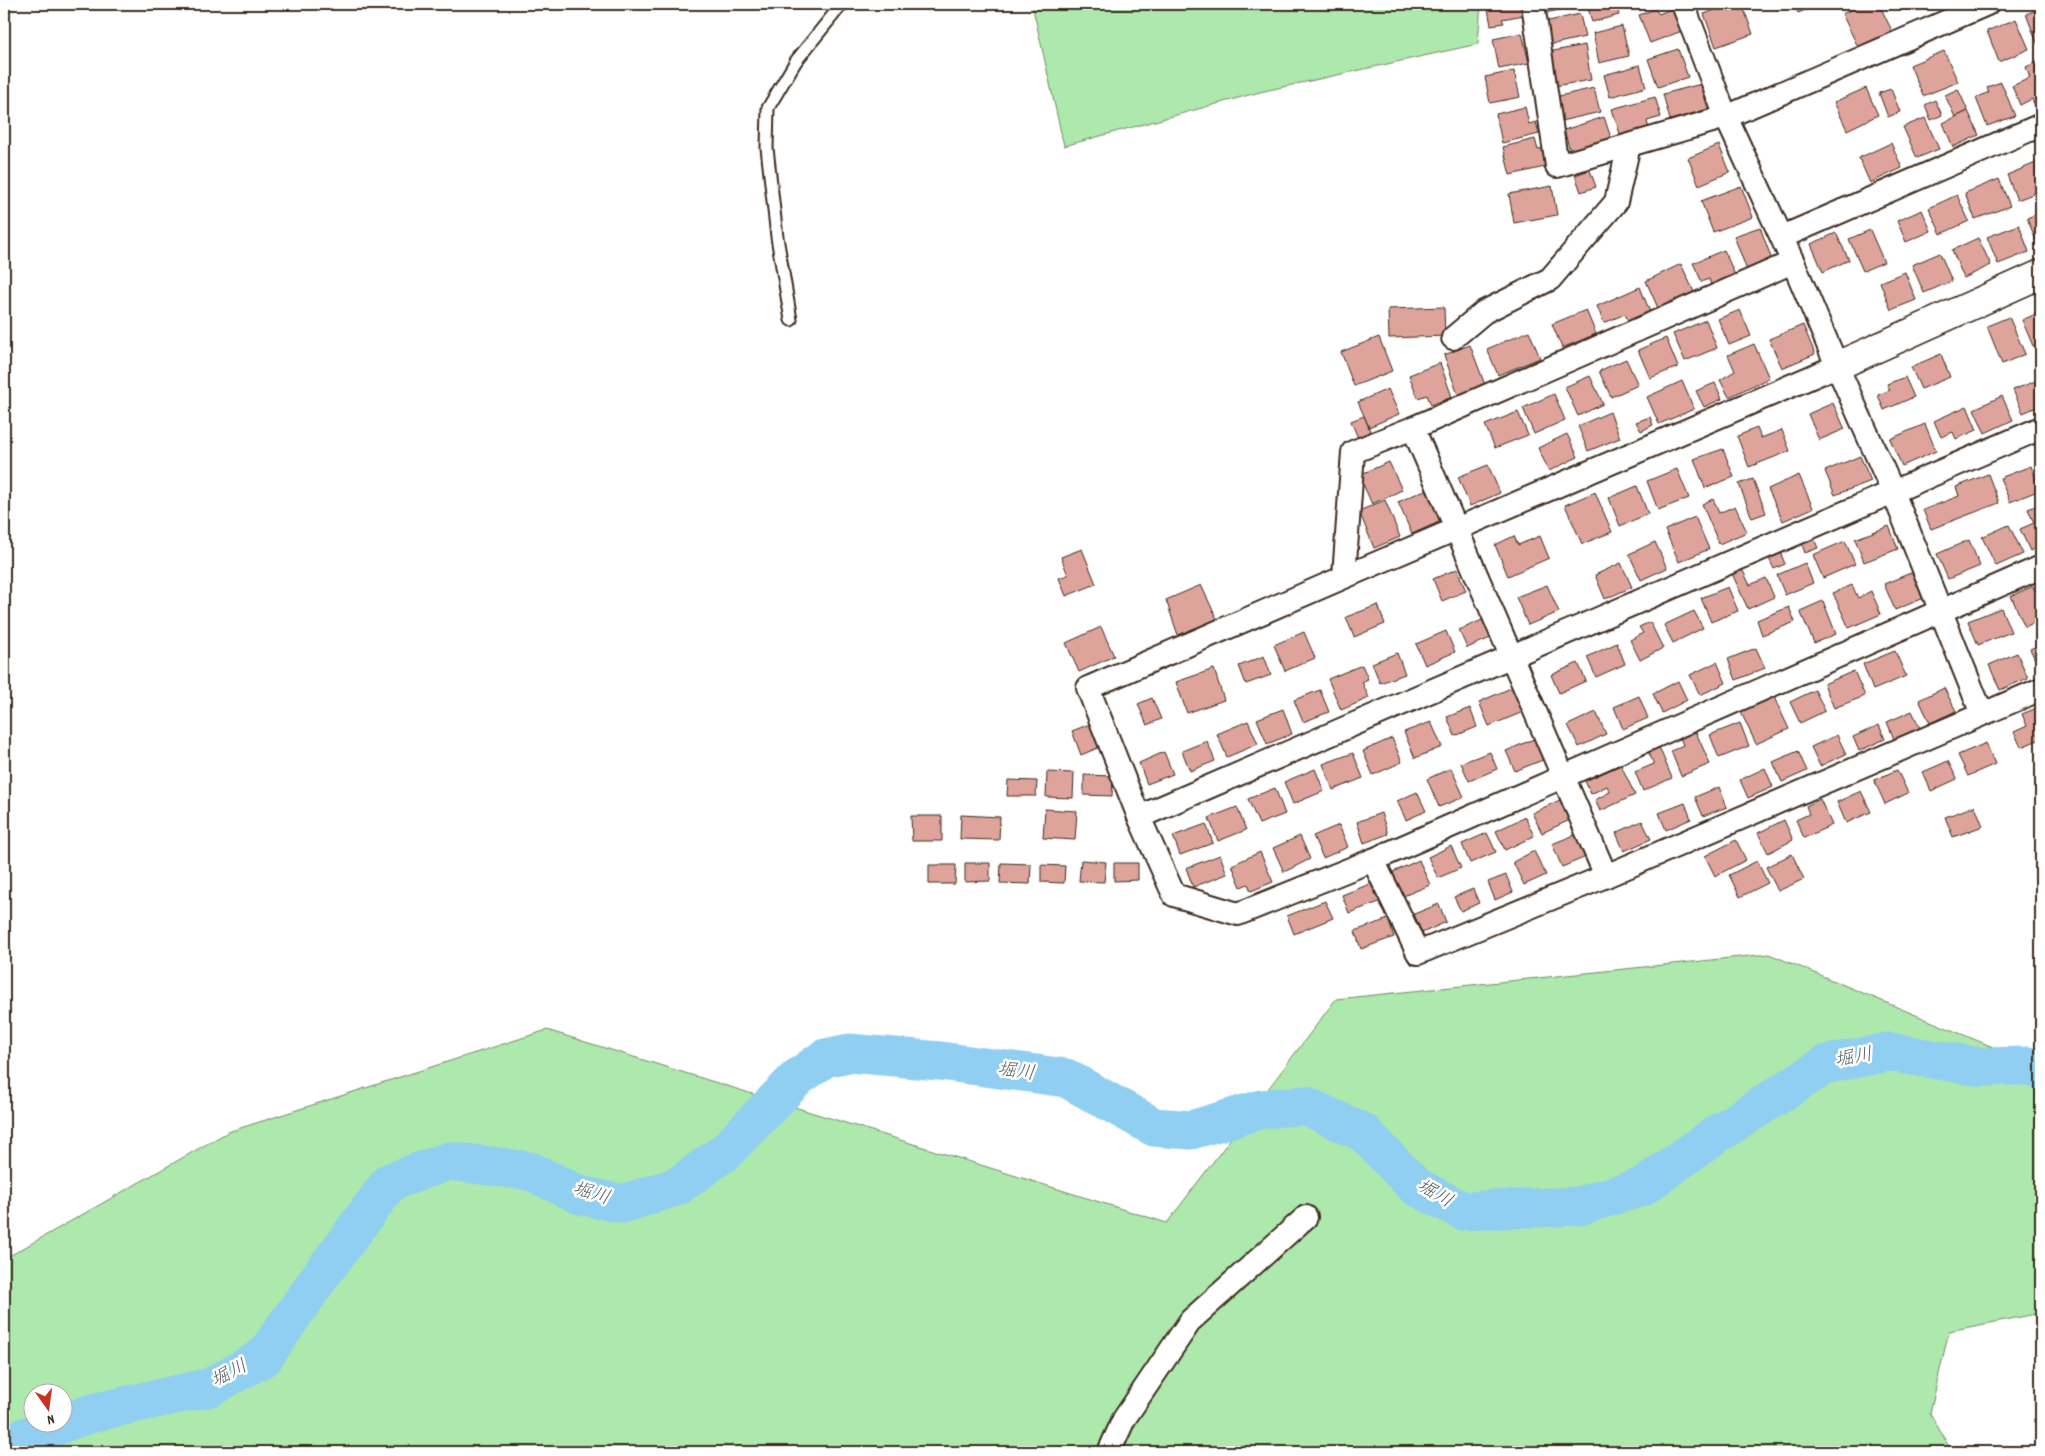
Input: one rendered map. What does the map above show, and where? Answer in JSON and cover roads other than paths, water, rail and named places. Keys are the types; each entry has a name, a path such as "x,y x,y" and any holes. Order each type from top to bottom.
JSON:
{"street":[{"path":"1533,4 1557,166 1726,117 1988,4"},
{"path":"1683,4 1726,117 1782,237 1836,366 1893,492 1982,714"},
{"path":"1782,237 2041,125"},
{"path":"1453,338 1484,312 1550,279 1616,202 1629,145"},
{"path":"1344,576 1353,452 1414,428 1793,262"},
{"path":"2041,274 1836,366 1458,529 1344,576 1088,688 1139,817 1174,895 1238,914 1373,860 2041,568"},
{"path":"1414,428 1606,876"},
{"path":"1139,817 2041,428"},
{"path":"1373,860 1418,953 1606,876 2041,689"},
{"path":"1110,1452 1124,1419 1191,1320 1306,1217"}],"lane":[{"path":"792,320 775,217 767,148 768,108 796,62 842,4"}],"waterway":[{"name":"堀川","path":"72,1420 96,1412 211,1387 264,1357 321,1275 390,1182 449,1161 530,1171 580,1195 622,1204 678,1186 725,1152 797,1078 825,1058 849,1053 940,1061 1066,1078 1154,1127 1191,1130 1262,1109 1304,1105 1364,1133 1415,1186 1463,1211 1579,1206 1642,1187 1717,1134 1827,1064 1888,1052 1981,1067 2029,1066 2041,1071"},
{"name":"堀川","path":"4,1444 33,1434"}]}
